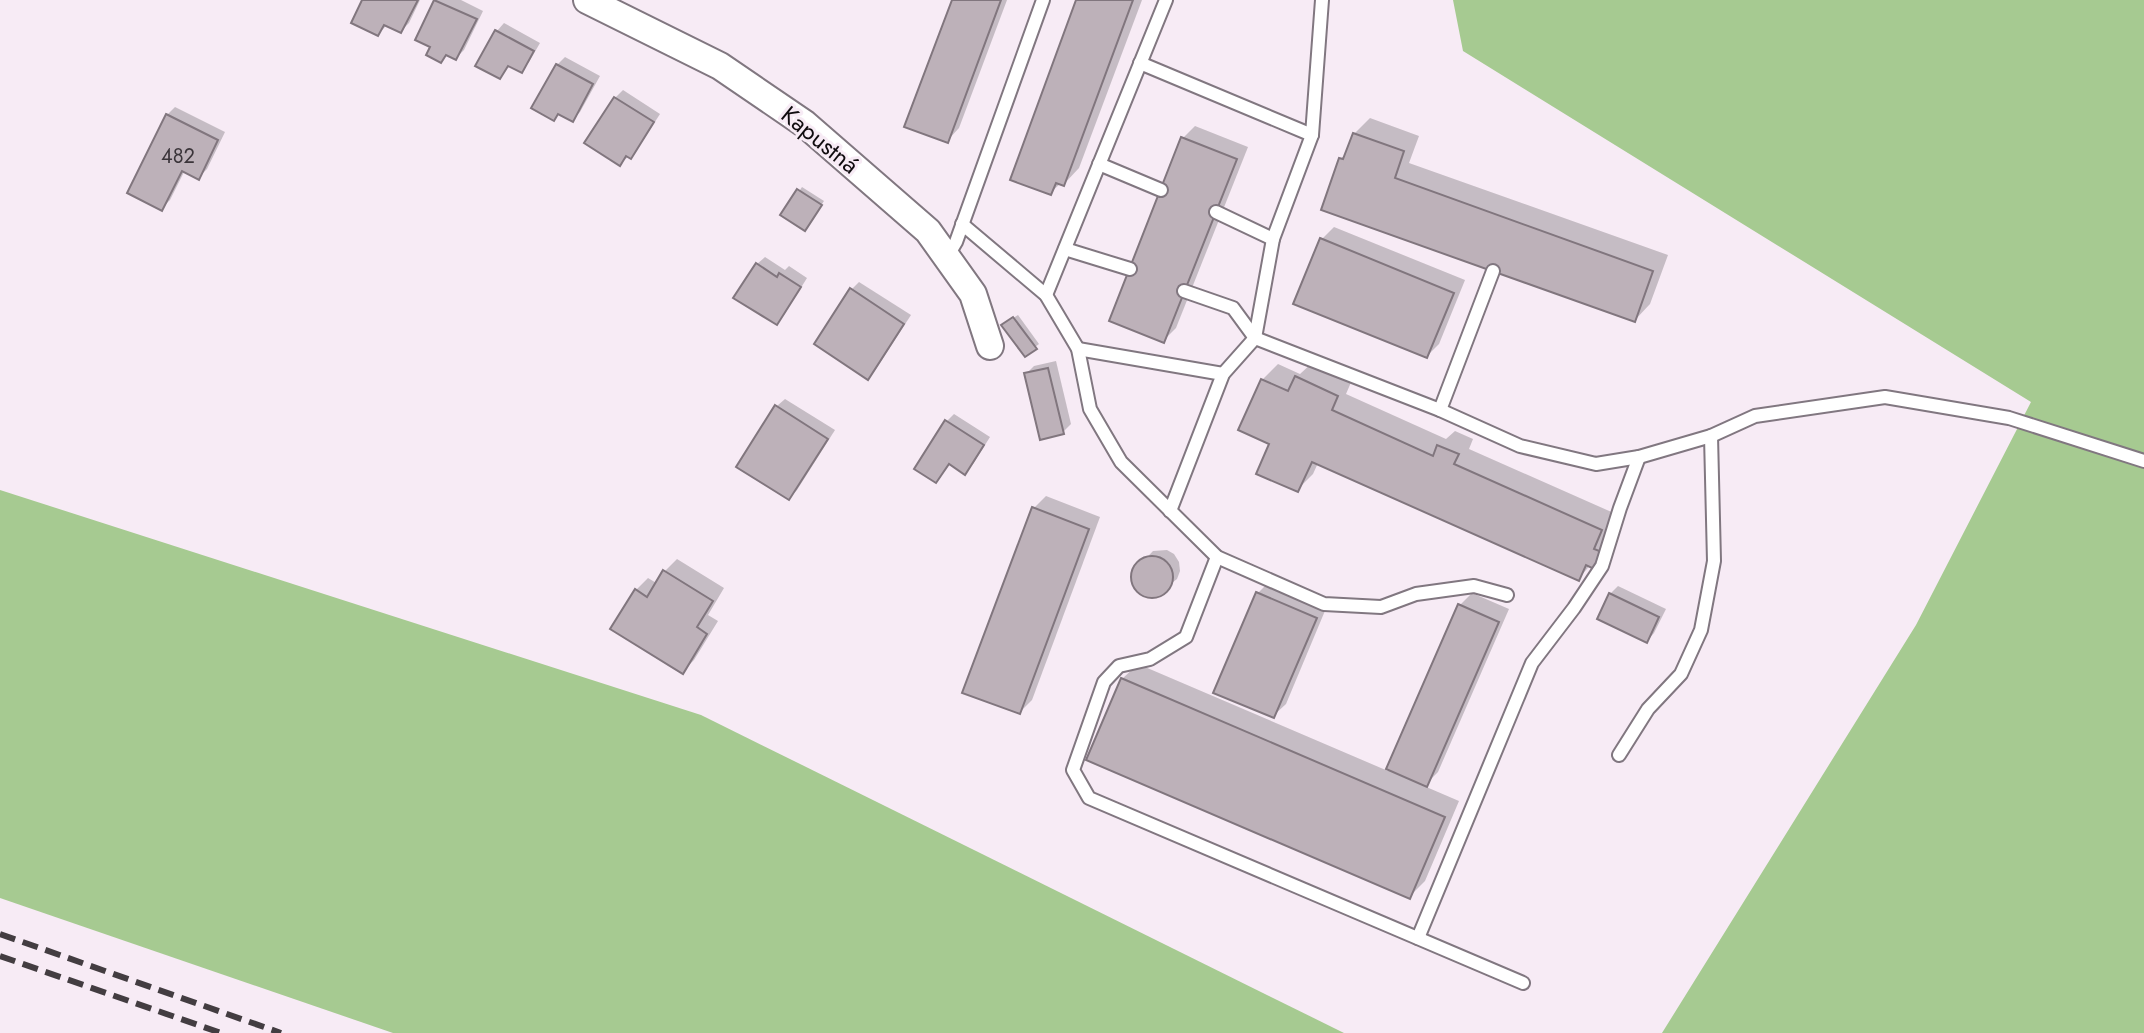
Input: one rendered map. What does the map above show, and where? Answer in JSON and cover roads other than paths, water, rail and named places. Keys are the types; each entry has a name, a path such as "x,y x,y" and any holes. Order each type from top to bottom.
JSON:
{"street":[{"name":"Kapustná","path":"587,0 720,66 805,124 928,231 973,294 990,346"}],"lane":[{"path":"947,257 956,242 1043,0"},
{"path":"1046,295 1166,0"},
{"path":"1170,511 1223,374 1255,338 1273,239 1312,135 1322,0"},
{"path":"1140,63 1312,135"},
{"path":"1099,164 1161,190"},
{"path":"1216,212 1273,239"},
{"path":"962,224 1046,295 1078,349 1090,409 1121,462 1217,557 1324,604 1381,607 1416,594 1474,586 1507,595"},
{"path":"1065,249 1130,269"},
{"path":"1440,410 1493,271"},
{"path":"1184,291 1233,308 1255,338 1440,410 1520,446 1596,464 1639,457 1711,436 1755,416 1885,397 2009,418 2144,461"},
{"path":"1078,349 1223,374"},
{"path":"1619,755 1648,709 1681,674 1701,630 1714,561 1711,436"},
{"path":"1418,938 1532,663 1602,566 1639,457"},
{"path":"1217,557 1186,637 1150,659 1119,666 1104,682 1073,770 1089,798 1523,983"}],"railway":[{"path":"0,934 281,1033"},
{"path":"0,956 221,1033"}]}
